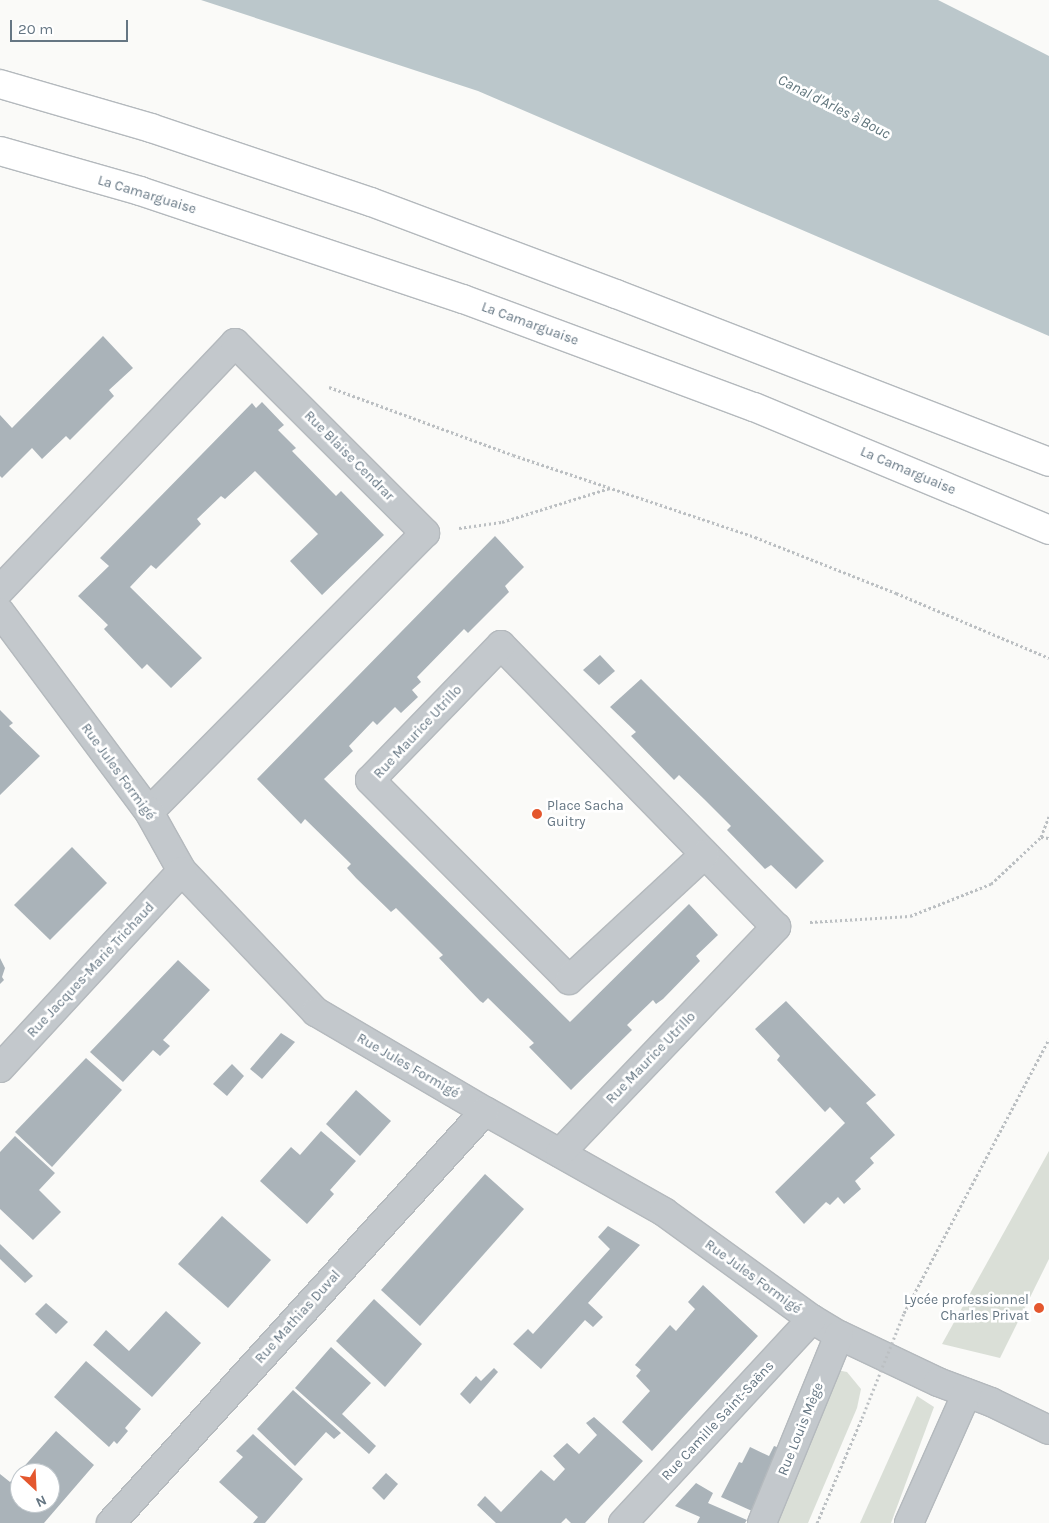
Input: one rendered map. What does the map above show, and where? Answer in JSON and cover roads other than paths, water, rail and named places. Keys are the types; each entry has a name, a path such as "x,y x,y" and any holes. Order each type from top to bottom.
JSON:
{"highway":[{"path":"0,84 151,128 371,202 616,294 1049,462"},
{"name":"La Camarguaise","path":"0,151 140,191 463,300 754,407 1049,530"}],"street":[{"name":"Rue Blaise Cendrar","path":"0,590 234,343 425,533 149,812"},
{"name":"Rue Jules Formigé","path":"0,612 149,812 182,870 316,1012 485,1111 664,1212 812,1319 938,1382 991,1402 1049,1430"},
{"name":"Rue Maurice Utrillo","path":"560,1153 776,927 705,854 501,645 370,780 569,980 705,854"},
{"name":"Rue Jacques-Marie Trichaud","path":"0,1068 182,870"},
{"name":"Rue Mathias Duval","path":"111,1523 485,1111"},
{"name":"Rue Camille Saint-Saëns","path":"623,1523 812,1319"},
{"name":"Rue Louis Mège","path":"762,1523 839,1334"},
{"path":"909,1523 967,1392"}],"water":[{"name":"Canal d'Arles à Bouc","path":"201,0 938,0 1049,56 1049,336 478,91"}],"place":[{"name":"Place Sacha Guitry","path":"537,814"},
{"name":"Lycée professionnel Charles Privat","path":"1039,1308"}]}
